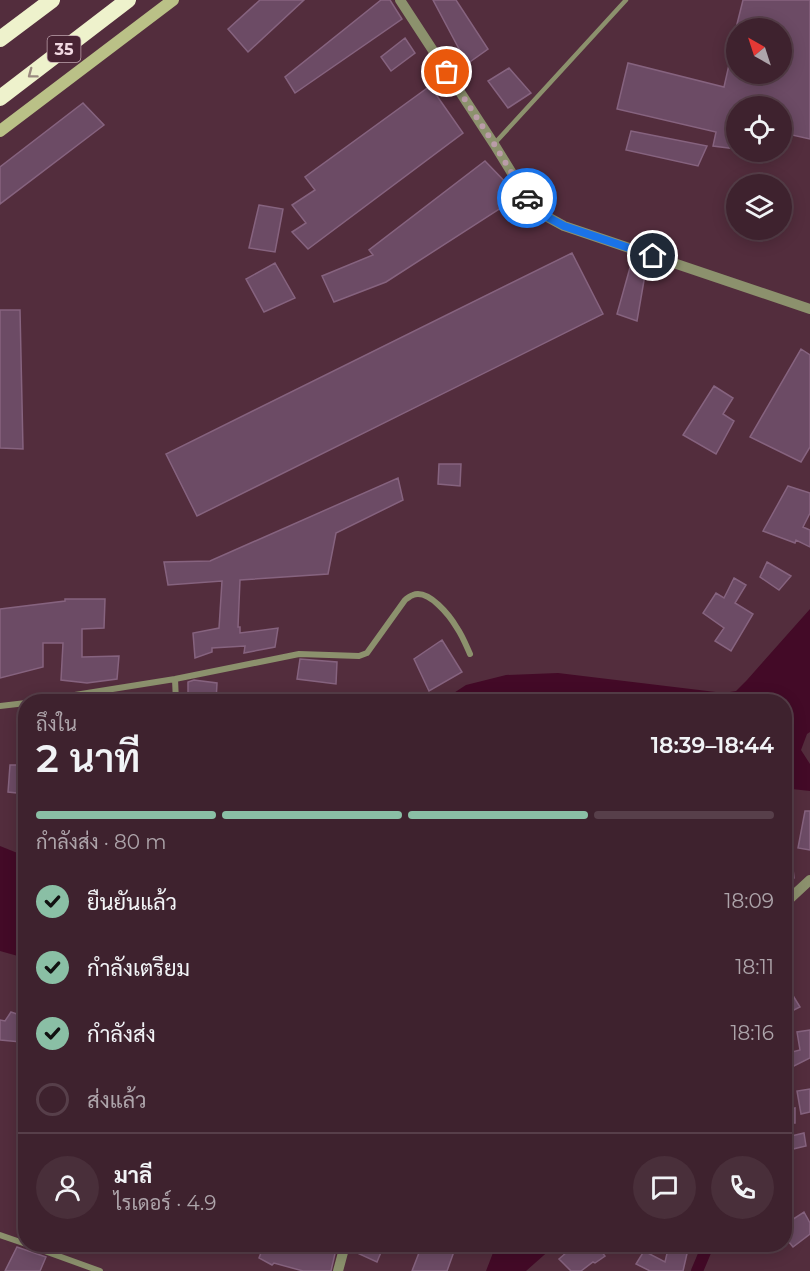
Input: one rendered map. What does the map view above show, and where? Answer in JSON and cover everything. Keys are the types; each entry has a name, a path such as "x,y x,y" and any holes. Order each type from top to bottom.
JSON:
{"highway":[{"name":"35","path":"0,39 52,0"},
{"name":"35","path":"0,98 128,0"}],"main road":[{"name":"35","path":"0,131 173,0"}],"street":[{"path":"400,0 529,201 542,214 564,226 810,309"},
{"path":"81,694 175,679 299,654 359,657 367,653 405,600 413,595 422,594 431,598 443,609 458,628 470,654"},
{"path":"175,679 176,694"},
{"path":"0,706 18,704"},
{"path":"792,897 810,880"},
{"path":"0,1235 18,1242"},
{"path":"47,1252 100,1271"},
{"path":"338,1271 343,1252"}],"lane":[{"path":"494,144 626,0"}],"shaded area":[{"path":"810,609 810,732 801,750 810,764 810,791 792,789 792,694 452,694 466,685 506,675 558,673 724,693 736,691"},
{"path":"0,846 18,853 18,956 0,951"},
{"path":"493,1252 547,1252 526,1271 486,1271"}],"building":[{"path":"260,0 304,0 248,52 228,29"},
{"path":"381,0 390,0 402,19 295,93 285,77"},
{"path":"433,0 456,0 488,49 467,64"},
{"path":"743,0 810,0 810,139 792,135 792,96 726,96 726,148 713,146 716,132 617,109 628,63 724,87 726,78 726,84 792,84 792,18 738,18"},
{"path":"405,38 415,53 391,71 381,57"},
{"path":"509,68 531,93 508,108 488,81"},
{"path":"430,86 463,133 308,249 292,232 306,223 292,205 315,190 305,177"},
{"path":"83,103 104,125 0,204 0,167"},
{"path":"631,131 707,146 698,166 626,150"},
{"path":"485,161 518,197 386,282 334,302 322,276 373,255 369,250"},
{"path":"259,205 283,209 275,252 249,248"},
{"path":"572,253 603,314 197,516 166,454"},
{"path":"275,263 295,298 264,312 246,279"},
{"path":"631,264 646,269 637,321 617,314"},
{"path":"0,310 20,310 23,449 0,448"},
{"path":"801,349 810,355 810,447 801,462 750,437"},
{"path":"714,386 733,398 723,414 734,421 716,454 683,435"},
{"path":"439,464 461,464 460,486 438,484"},
{"path":"398,478 403,500 336,533 328,574 240,580 238,627 240,627 240,633 278,628 275,647 244,653 245,646 212,648 212,652 195,658 193,633 219,628 222,581 168,585 164,562 210,561"},
{"path":"788,486 810,493 810,513 803,527 810,530 810,547 796,540 795,543 763,531"},
{"path":"767,562 791,576 779,590 760,577"},
{"path":"734,578 746,585 735,603 753,614 731,651 715,641 724,628 703,613 716,593 724,598"},
{"path":"65,599 105,599 104,628 82,629 82,657 119,656 117,679 87,683 61,680 63,643 43,643 43,667 0,678 0,609 65,601"},
{"path":"442,640 462,672 429,691 414,659"},
{"path":"300,659 337,662 336,684 297,679"},
{"path":"194,680 217,683 216,694 188,694 188,682"},
{"path":"10,765 18,765 18,793 8,792"},
{"path":"805,811 810,811 810,850 798,848"},
{"path":"792,994 800,1007 792,1011"},
{"path":"11,1012 18,1014 18,1042 0,1040 0,1020 5,1021"},
{"path":"810,1030 810,1058 792,1067 792,1052 800,1050 797,1032"},
{"path":"810,1089 810,1112 801,1114 797,1091"},
{"path":"795,1108 795,1123 792,1123 792,1109"},
{"path":"804,1133 806,1146 793,1149 792,1136"},
{"path":"804,1212 810,1223 810,1234 793,1247 792,1246 792,1220"},
{"path":"17,1247 18,1252 32,1252 46,1257 40,1271 5,1271"},
{"path":"261,1252 335,1252 331,1271 303,1271 274,1263 272,1265 259,1258"},
{"path":"355,1252 381,1252 377,1262"},
{"path":"419,1252 454,1252 447,1271 412,1271"},
{"path":"567,1252 602,1252 605,1256 581,1271 571,1271 559,1259"},
{"path":"643,1252 665,1262 667,1252 687,1252 683,1271 650,1271 636,1264"}],"waterway":[{"path":"697,1271 705,1252"}],"way so far":[{"path":"447,72 527,198"}],"route":[{"path":"527,198 542,214 564,226 653,256"}]}
